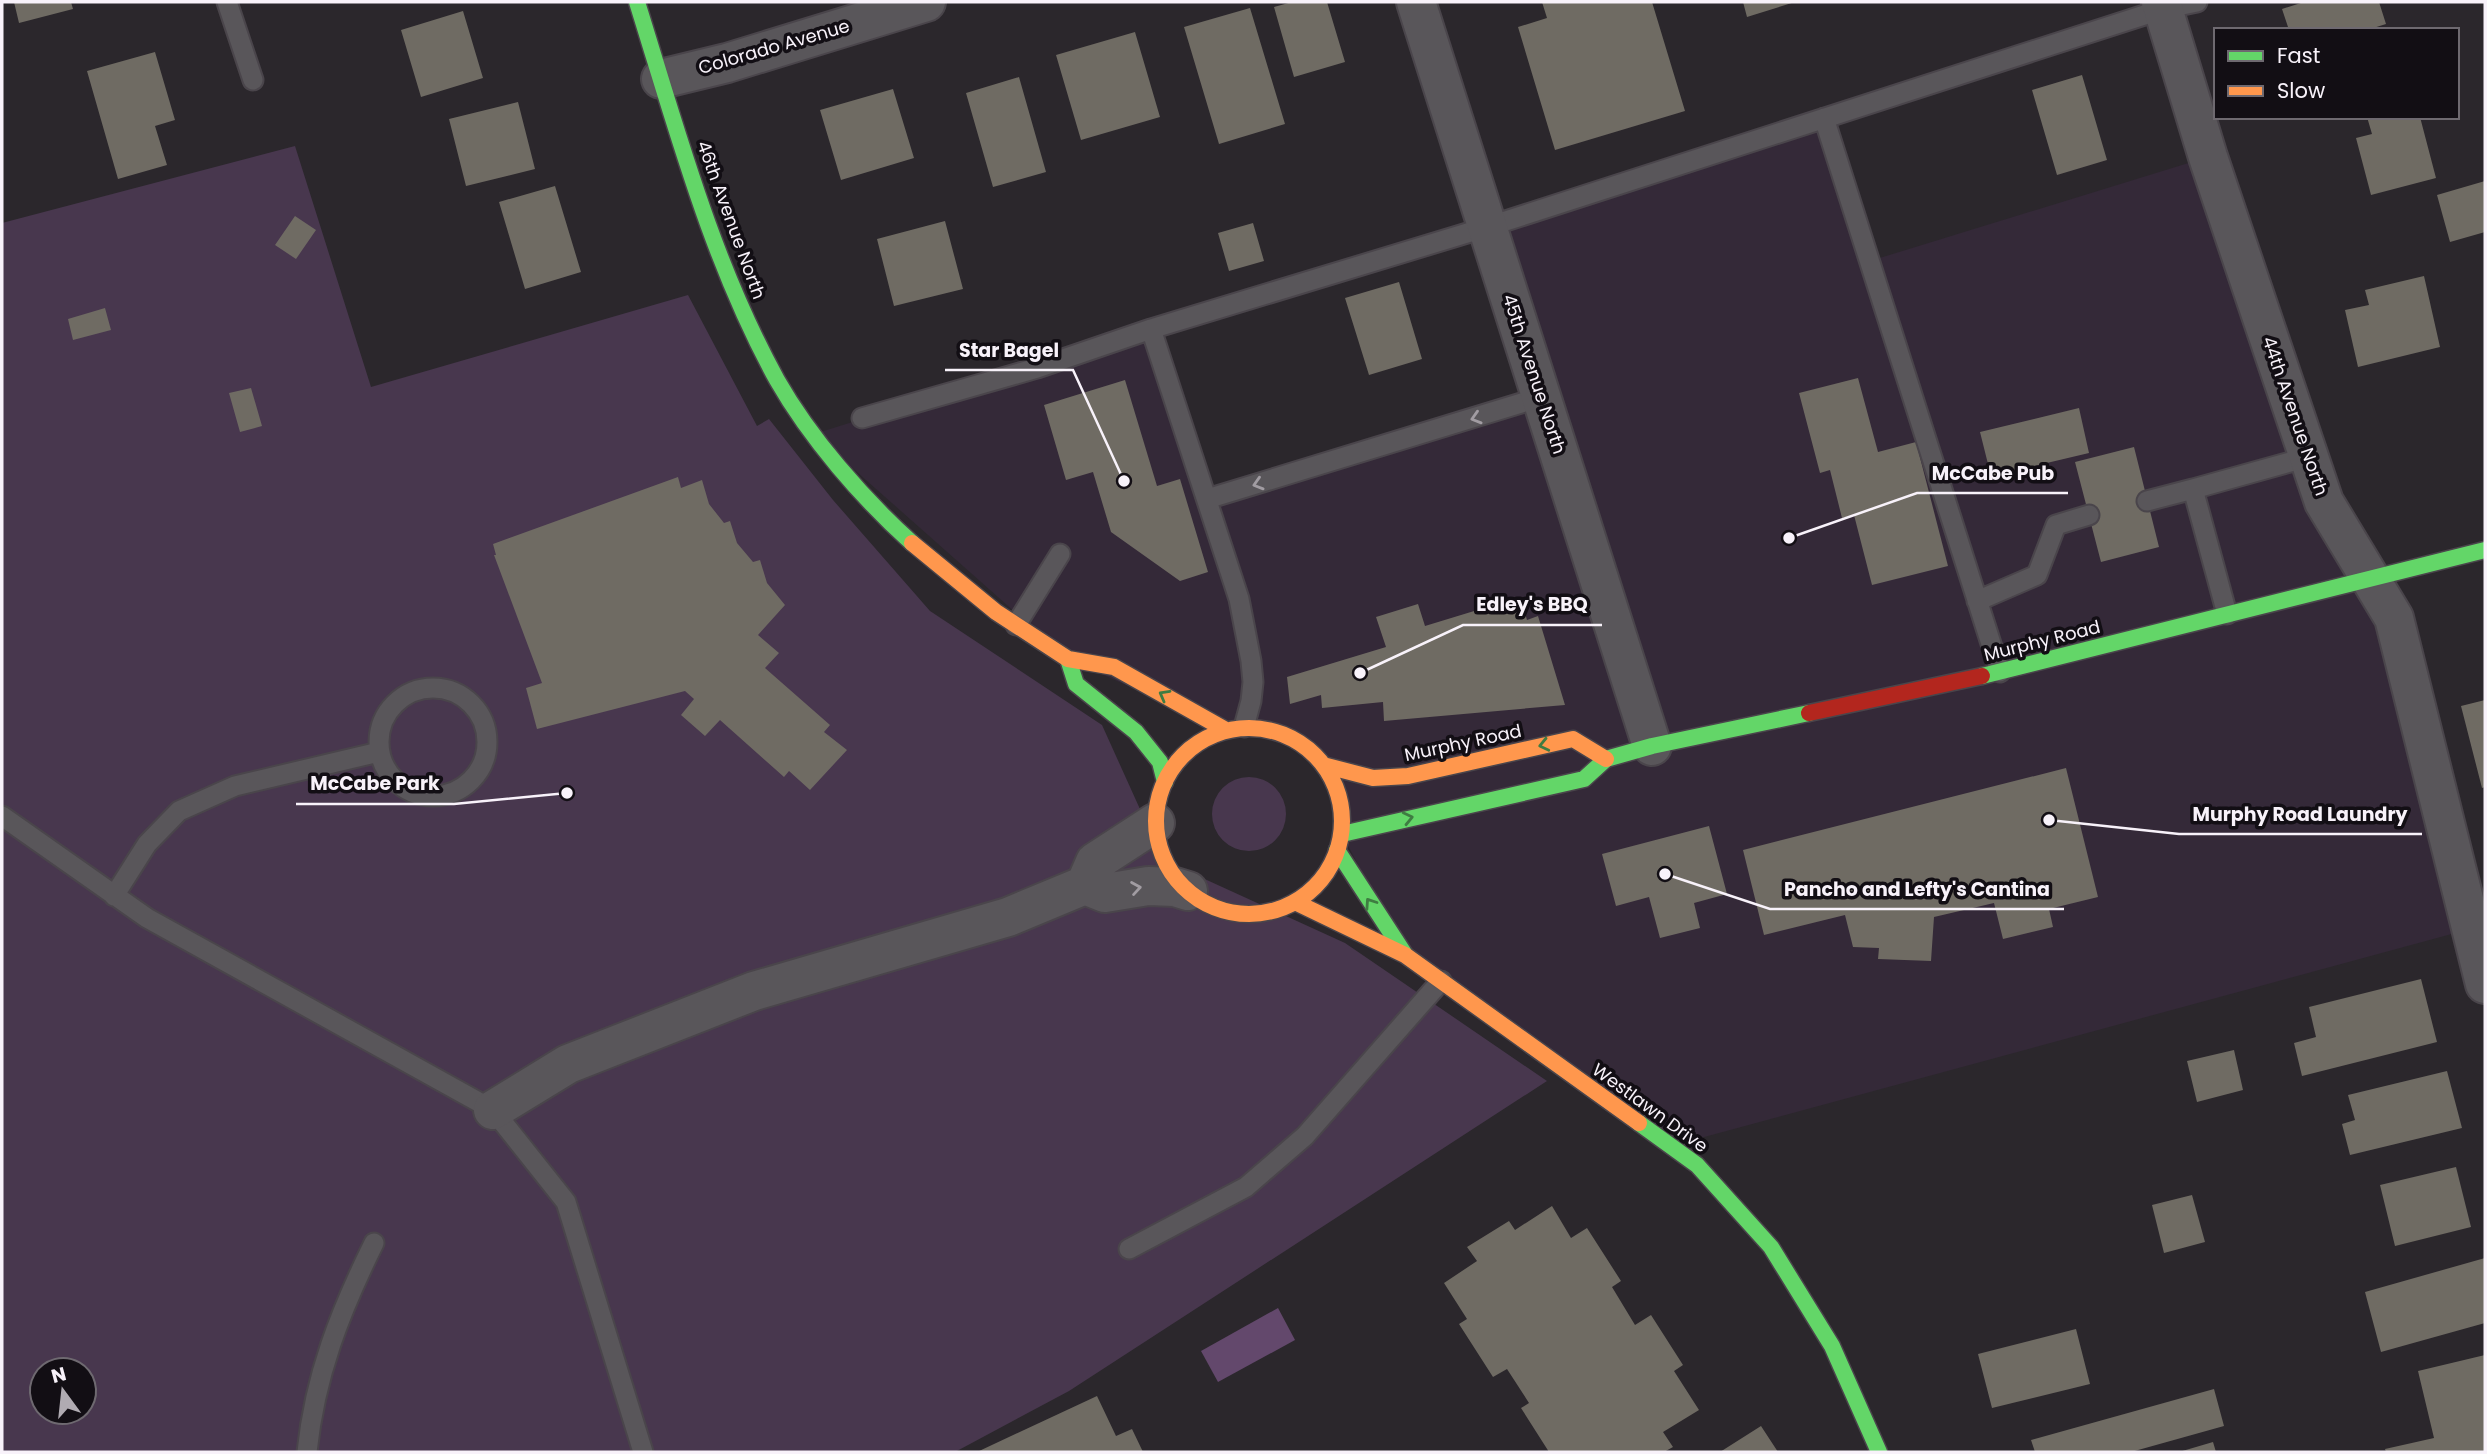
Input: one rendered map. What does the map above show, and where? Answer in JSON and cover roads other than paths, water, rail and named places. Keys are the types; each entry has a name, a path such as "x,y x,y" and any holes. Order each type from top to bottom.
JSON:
{"main road":[{"name":"46th Avenue North","path":"637,2 717,252 732,288 762,353 796,408 852,481 903,535 966,588 1068,659 1114,667 1234,728"},
{"name":"Murphy Road","path":"1339,842 1584,779 1606,759 1652,746 2000,672 2369,577 2485,550"},
{"path":"1068,659 1076,684 1136,732 1160,762 1165,782"},
{"path":"1234,728 1271,729 1296,740 1318,757 1323,765 1333,780 1342,806 1339,842 1334,860 1319,883 1295,902 1266,913 1235,914 1205,904 1181,886 1163,860 1155,830 1157,800 1169,771 1190,748 1234,728"},
{"name":"Murphy Road","path":"1323,765 1373,778 1408,776 1573,739 1606,759"},
{"name":"Westlawn Drive","path":"1339,842 1405,955"},
{"name":"Westlawn Drive","path":"1295,902 1405,955 1697,1164 1771,1247 1832,1346 1879,1452"}],"street":[{"name":"Colorado Avenue","path":"661,79 727,63 926,2"},
{"name":"45th Avenue North","path":"1416,2 1652,746"},
{"name":"44th Avenue North","path":"2174,4 2212,170 2323,502 2394,618 2485,984"},
{"path":"1085,885 1095,862 1156,823"},
{"path":"493,1110 568,1064 742,996 1009,916 1085,885 1105,893 1149,886 1175,887 1188,891"}],"lane":[{"path":"227,2 253,80"},
{"path":"862,418 1037,368 1151,329 1487,228 2174,4"},
{"path":"1824,118 2000,672"},
{"path":"1151,329 1208,499 1238,599 1251,661 1251,701 1234,728"},
{"path":"1208,499 1541,397"},
{"path":"2147,500 2308,457"},
{"path":"2193,489 2227,614"},
{"path":"1977,601 2038,575 2056,525 2089,515"},
{"path":"1016,625 1060,554"},
{"path":"428,688 445,689 461,695 474,706 483,720 487,736 486,753 480,769 468,783 452,793 433,796 415,793 398,783 386,769 379,752 379,733 385,715 405,696 428,688"},
{"path":"114,896 147,844 179,811 235,786 379,752"},
{"path":"2,816 147,918 493,1110 566,1202 643,1452"},
{"path":"1129,1249 1246,1187 1305,1136 1441,981"},
{"path":"307,1452 310,1420 328,1348 344,1304 374,1243"}],"place":[{"name":"Star Bagel","path":"1124,481"},
{"name":"McCabe Pub","path":"1789,538"},
{"name":"Edley's BBQ","path":"1360,673"},
{"name":"McCabe Park","path":"567,793"},
{"name":"Murphy Road Laundry","path":"2049,820"},
{"name":"Pancho and Lefty's Cantina","path":"1665,874"}]}
